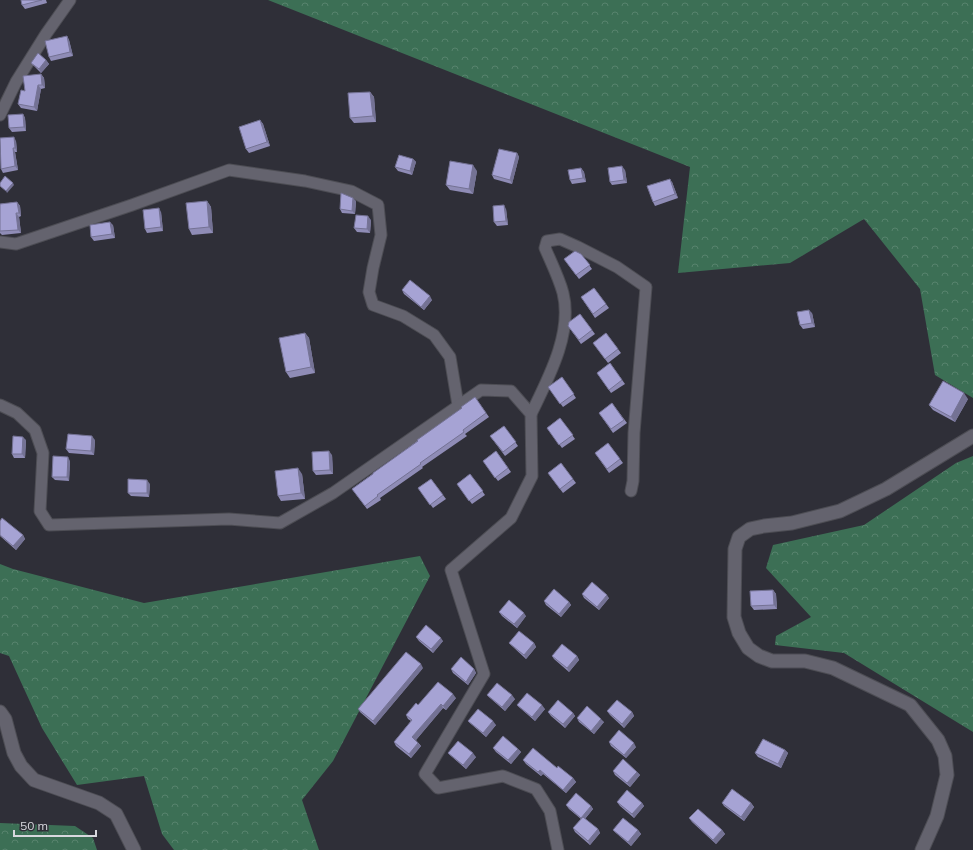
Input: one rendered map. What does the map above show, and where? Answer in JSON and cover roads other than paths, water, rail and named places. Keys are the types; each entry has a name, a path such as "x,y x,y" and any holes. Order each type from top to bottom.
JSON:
{"street":[{"path":"0,115 16,82 46,34 70,0"},
{"path":"0,242 16,244 132,205 228,170 305,181 351,191 378,205 381,235 372,268 369,292 373,305 403,316 434,335 450,357 458,405"},
{"path":"558,850 550,811 536,789 503,776 438,788 425,774 484,674 451,570 511,518 532,476 530,414 542,392 558,353 566,318 563,293 545,248 547,241 560,239 617,267 646,287 634,433 633,481 631,491"},
{"path":"0,405 17,413 35,430 43,453 40,511 48,526 229,519 280,523 333,494 481,390 511,391 530,414"},
{"path":"922,850 937,816 948,775 945,756 938,740 910,705 904,702 832,668 805,662 772,661 759,656 748,648 739,633 734,617 735,549 739,537 750,529 792,523 840,511 886,489 973,436"},
{"path":"0,712 5,719 14,753 21,766 34,780 99,803 116,814 134,850"}]}
